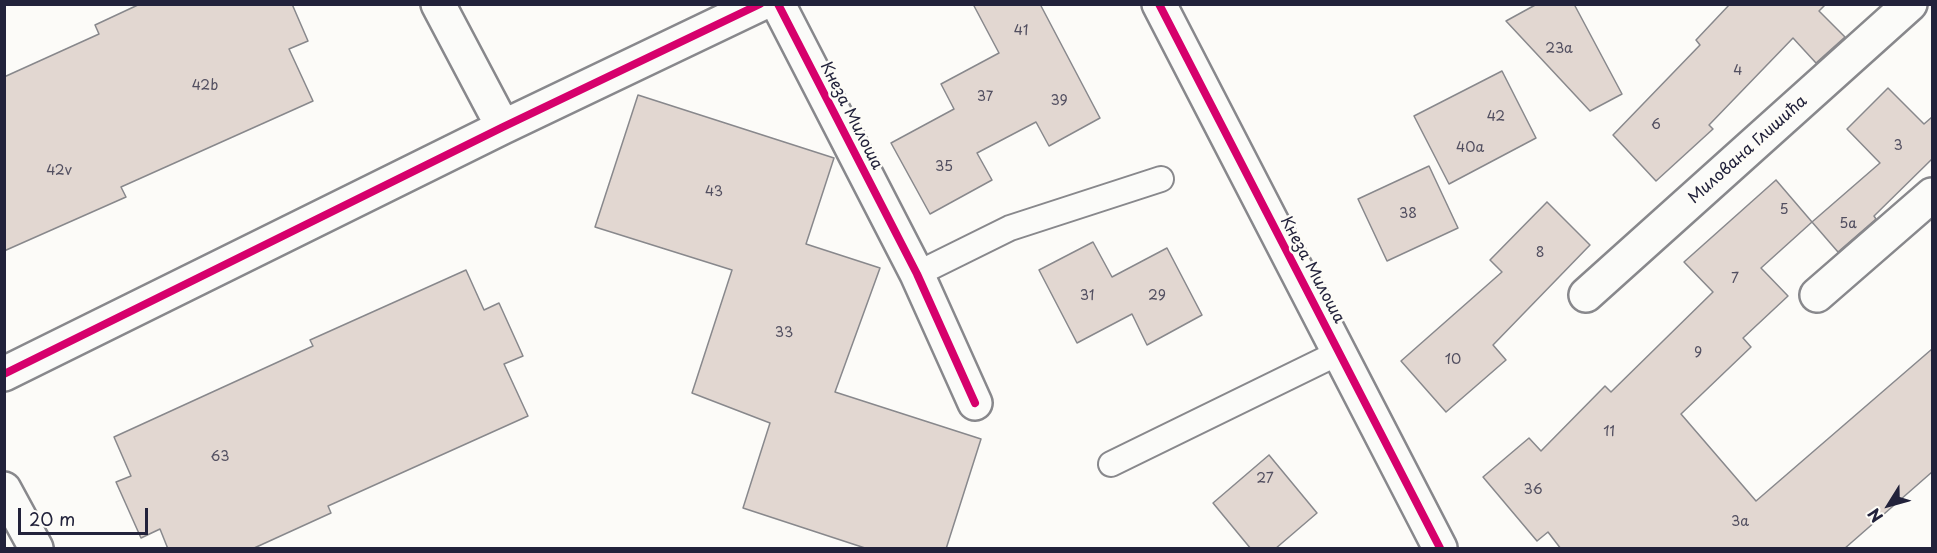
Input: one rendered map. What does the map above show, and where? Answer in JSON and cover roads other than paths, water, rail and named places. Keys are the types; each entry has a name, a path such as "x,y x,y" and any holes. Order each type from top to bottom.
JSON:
{"street":[{"path":"438,4 503,127"},
{"path":"4,374 503,127 760,4"},
{"name":"Кнеза Милоша","path":"778,4 917,274 975,403"},
{"name":"Кнеза Милоша","path":"1159,4 1440,549"},
{"name":"Милована Глишића","path":"1586,295 1910,4"},
{"path":"1817,296 1932,195"},
{"path":"4,489 36,549"}],"lane":[{"path":"917,274 1010,228 1161,179"},
{"path":"1111,464 1340,352"}]}
